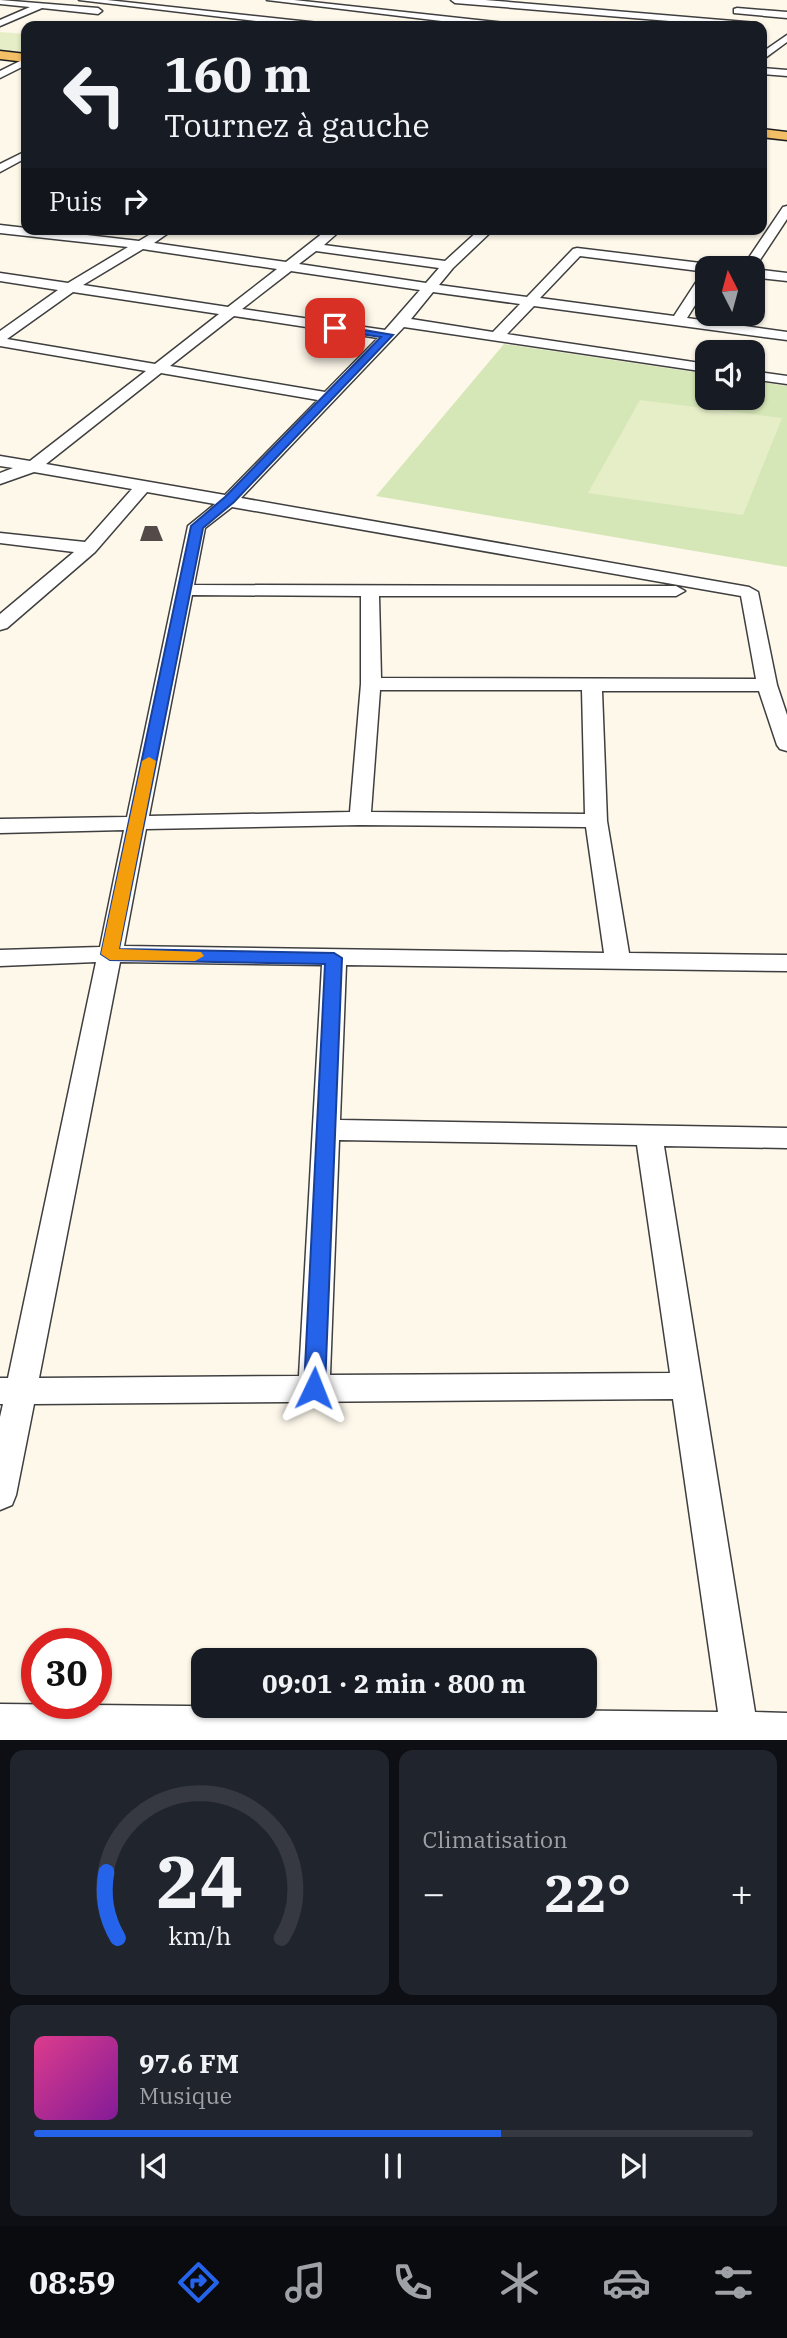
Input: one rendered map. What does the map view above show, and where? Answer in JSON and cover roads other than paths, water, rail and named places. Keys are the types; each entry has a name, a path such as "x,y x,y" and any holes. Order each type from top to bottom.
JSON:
{"main road":[{"path":"0,55 21,58"},
{"path":"767,134 787,136"}],"street":[{"path":"0,24 52,0"},
{"path":"83,0 268,21"},
{"path":"123,13 153,0"},
{"path":"271,0 339,6 421,21"},
{"path":"317,21 348,0"},
{"path":"434,21 458,0 656,21"},
{"path":"552,18 571,0"},
{"path":"0,1 123,13 150,19"},
{"path":"184,21 218,4"},
{"path":"665,21 676,5"},
{"path":"732,10 787,15"},
{"path":"0,24 13,27"},
{"path":"767,27 774,28"},
{"path":"767,52 787,37"},
{"path":"767,54 787,54"},
{"path":"0,75 21,62"},
{"path":"767,71 787,73"},
{"path":"0,75 21,77"},
{"path":"767,80 787,82"},
{"path":"0,153 21,155"},
{"path":"0,169 21,157"},
{"path":"758,256 783,225 787,210"},
{"path":"0,229 21,229"},
{"path":"0,244 21,230"},
{"path":"65,235 427,288 787,336"},
{"path":"1,336 71,287 159,235"},
{"path":"0,479 34,466 328,235"},
{"path":"0,1495 11,1390 110,954 197,526 230,500 401,322 448,265 481,235"},
{"path":"313,247 448,265"},
{"path":"497,336 577,252 695,266"},
{"path":"765,274 787,277"},
{"path":"0,277 388,335"},
{"path":"678,321 695,295"},
{"path":"401,322 695,366"},
{"path":"1,336 158,369 329,397"},
{"path":"765,377 787,380"},
{"path":"0,460 749,592"},
{"path":"0,624 89,548 144,485"},
{"path":"0,538 89,548"},
{"path":"571,590 586,565"},
{"path":"184,590 749,592"},
{"path":"359,818 371,684 370,590"},
{"path":"749,592 767,685 787,745"},
{"path":"371,684 767,685"},
{"path":"592,685 596,821 618,962"},
{"path":"0,826 359,818 596,821"},
{"path":"0,958 110,954 787,963"},
{"path":"314,1388 334,958"},
{"path":"324,1130 787,1138"},
{"path":"649,1135 687,1386 747,1735"},
{"path":"11,1390 687,1386"},
{"path":"0,1722 747,1735 787,1731"}]}
